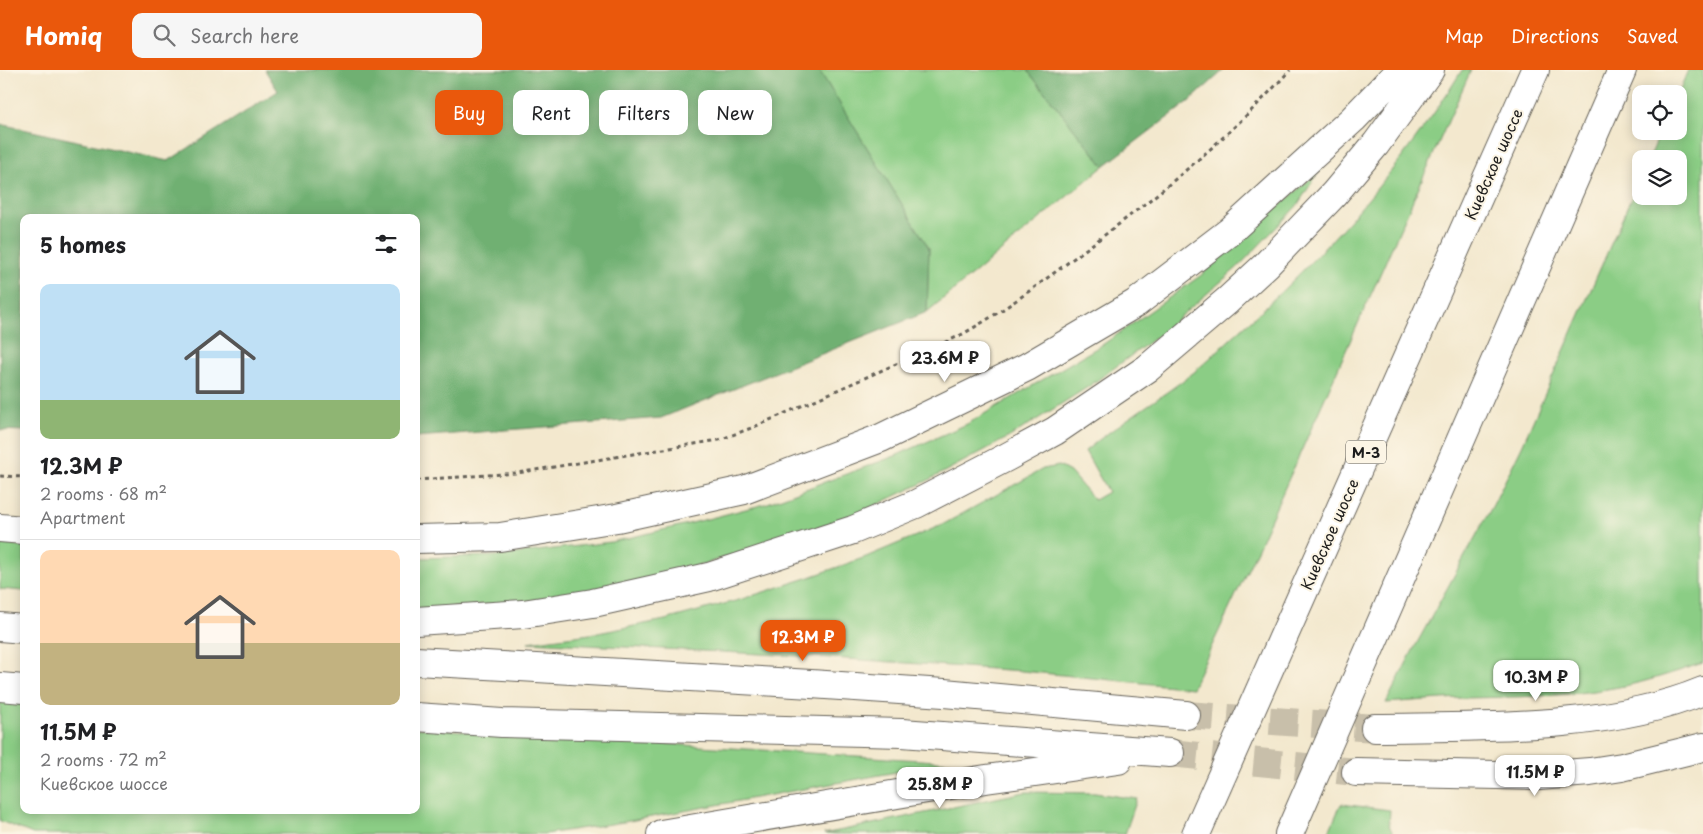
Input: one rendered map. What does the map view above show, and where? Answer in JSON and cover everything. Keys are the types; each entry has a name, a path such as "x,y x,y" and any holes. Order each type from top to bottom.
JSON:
{"main road":[{"path":"420,538 500,537 617,518 744,490 881,438 1027,367 1136,303 1229,232 1353,119 1400,70"},
{"path":"420,621 523,614 593,603 709,577 853,530 916,504 1007,457 1055,430 1148,368 1227,301 1266,265 1334,194 1376,144 1430,70"},
{"name":"Киевское шоссе","path":"1196,834 1535,70"},
{"path":"1289,834 1622,70"},
{"path":"1600,118 1636,70"},
{"path":"0,528 20,530"},
{"path":"0,627 20,629"},
{"path":"420,661 944,693 1186,715"},
{"path":"0,687 20,689"},
{"path":"1375,728 1545,723 1631,712 1703,691"},
{"path":"420,717 502,723 902,733 1170,753 986,779 698,831 661,834"},
{"path":"1356,772 1538,776 1590,772 1622,767 1703,748"}],"path":[{"path":"420,480 517,473 719,440 754,427 960,336 987,321 1013,303 1129,216 1206,153 1245,117 1290,70"},
{"path":"0,476 20,477"}],"green space":[{"path":"265,70 819,70 929,248 927,312 661,418 420,437 420,214 20,214 20,431 0,430 0,124 168,161 278,91"},
{"path":"819,70 1027,70 1104,166 927,312 929,248"},
{"path":"1027,70 1224,70 1191,100 1104,166"},
{"path":"1462,70 1471,70 1258,548 1192,688 1022,671 818,657 528,642 598,633 665,620 739,600 807,578 866,557 942,525 1043,469 1059,466 1070,472 1094,500 1108,492 1085,451 1193,373 1300,273 1330,242 1387,176 1414,142"},
{"path":"1688,70 1703,70 1703,663 1640,682 1580,693 1453,698 1386,703 1493,505 1522,446 1632,196 1632,205 1687,205 1687,150 1653,150 1657,140 1687,140 1687,85 1682,85"},
{"path":"1320,170 1296,207 1238,267 1159,335 1091,385 1011,436 929,480 855,515 765,546 648,580 547,599 420,611 420,558 496,556 611,542 765,504 895,456 967,424 1105,343 1200,276"},
{"path":"0,544 20,546 20,591 0,589"},
{"path":"0,700 20,702 20,814 420,814 420,728 951,762 624,822 545,834 33,834 0,821"},
{"path":"1025,792 1095,793 1137,799 1125,834 824,834"},
{"path":"1341,804 1390,810 1389,825 1393,834 1328,834"}],"tunnel":[{"path":"1186,715 1375,728"},
{"path":"1170,753 1356,772"}]}
